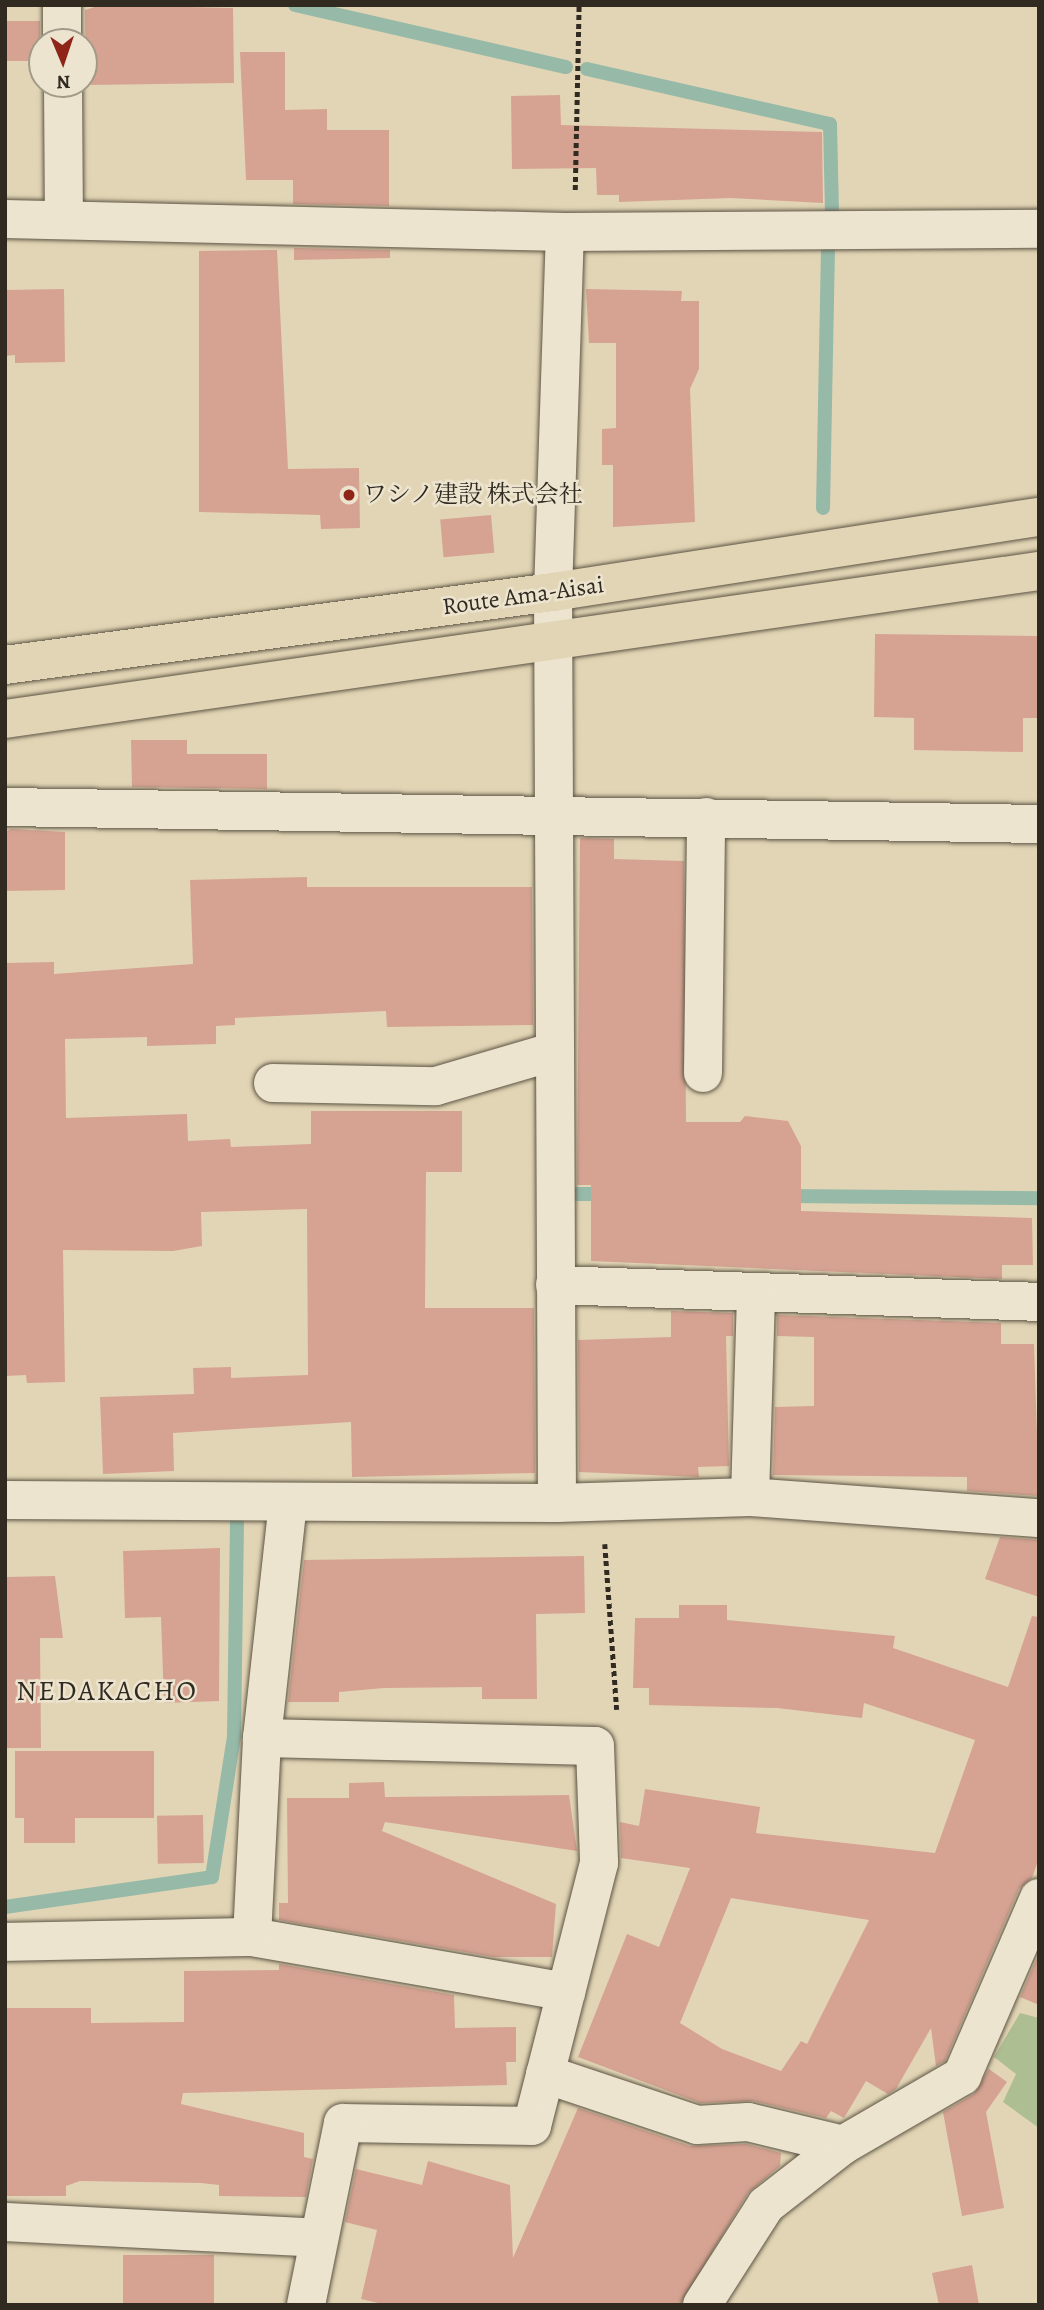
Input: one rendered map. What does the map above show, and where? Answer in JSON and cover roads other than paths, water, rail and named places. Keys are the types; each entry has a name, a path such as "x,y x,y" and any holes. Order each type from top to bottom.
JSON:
{"main road":[{"name":"Route Ama-Aisai","path":"5,665 553,592 1039,517"},
{"name":"Route Ama-Aisai","path":"5,719 552,638 1039,571"}],"street":[{"path":"62,5 62,28"},
{"path":"62,98 64,220"},
{"path":"5,219 570,232 1039,229"},
{"path":"557,1503 552,1052 552,638 570,232"},
{"path":"5,807 552,813 1039,824"},
{"path":"703,1073 706,817"},
{"path":"273,1083 436,1086 552,1052"},
{"path":"555,1285 1039,1302"},
{"path":"750,1497 756,1292"},
{"path":"5,1500 557,1503 750,1497 1039,1518"},
{"path":"252,1937 262,1738 288,1503"},
{"path":"262,1738 595,1746 600,1863 532,2126 343,2123 306,2305"},
{"path":"702,2305 766,2205 843,2145 962,2076 1031,1946 1039,1898"},
{"path":"5,1942 252,1937 566,1992"},
{"path":"545,2074 697,2125 748,2122 843,2145"},
{"path":"5,2222 319,2238"}],"waterway":[{"path":"295,5 566,67"},
{"path":"587,69 830,124 832,215"},
{"path":"823,508 828,248"},
{"path":"577,1194 610,1194"},
{"path":"785,1196 1039,1198"},
{"path":"5,1907 212,1877 234,1736 237,1518"}],"place":[{"name":"ワシノ建設 株式会社","path":"349,495"}],"district":[{"name":"NEDAKACHO","path":"107,1691"}]}
